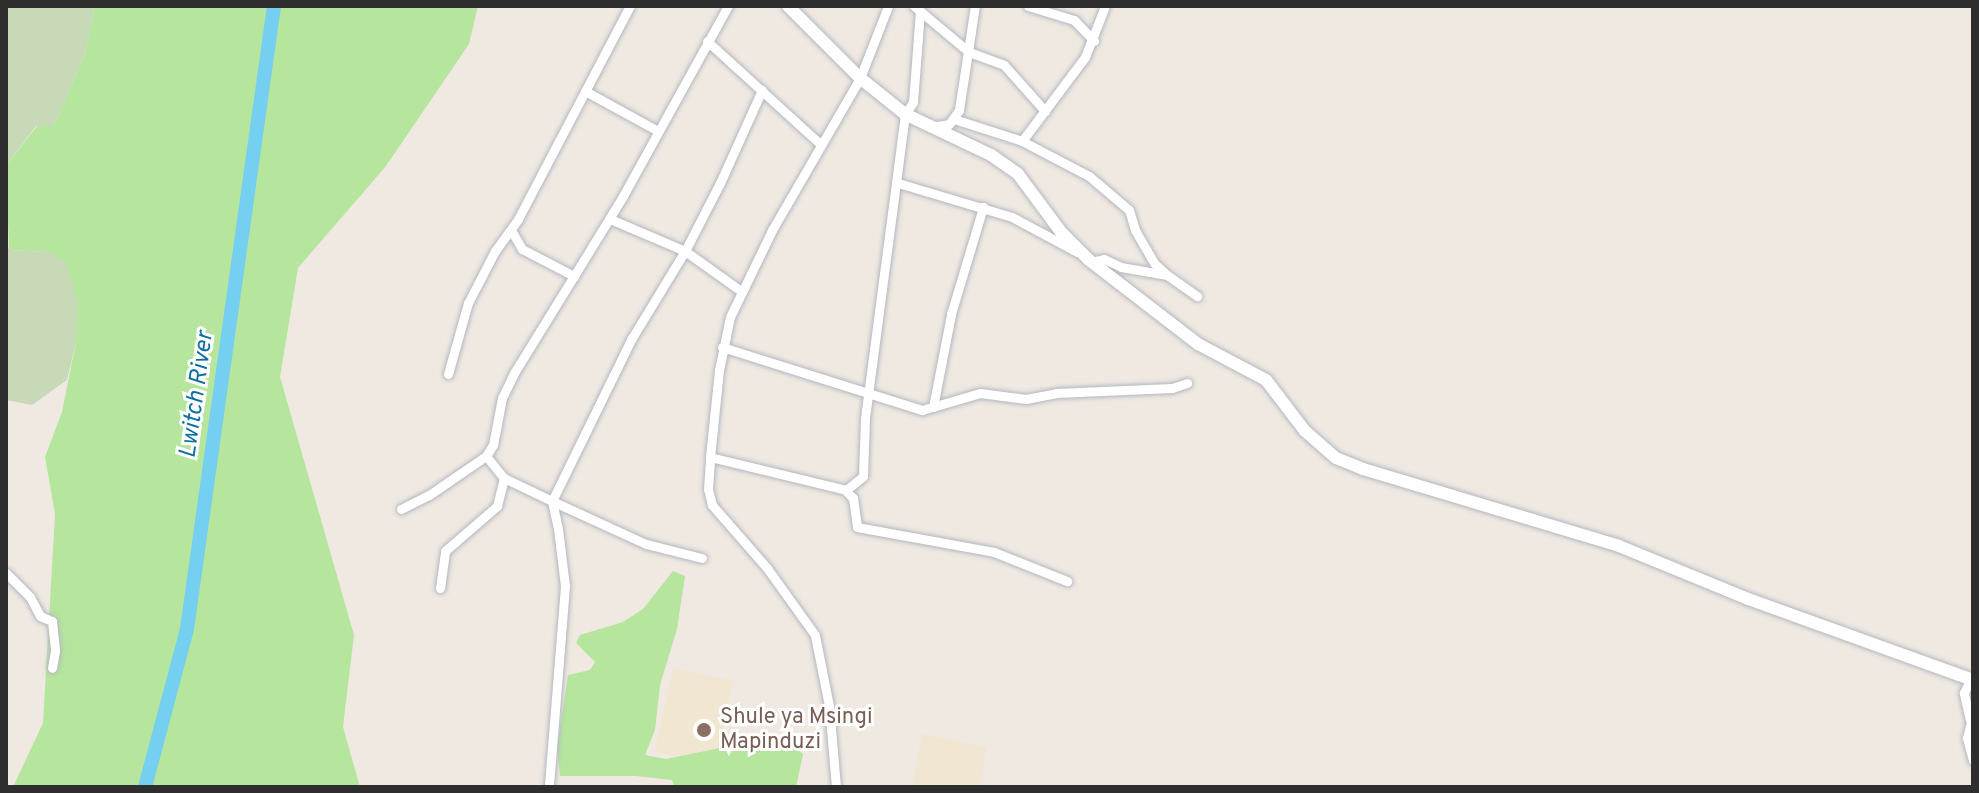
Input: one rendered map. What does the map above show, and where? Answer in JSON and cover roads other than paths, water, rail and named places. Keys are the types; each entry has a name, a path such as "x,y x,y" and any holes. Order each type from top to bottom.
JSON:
{"street":[{"path":"448,374 468,303 495,251 511,230 630,6"},
{"path":"401,509 429,495 486,456 493,445 502,398 514,373 610,219 728,6"},
{"path":"788,6 860,78 905,114 991,155 1018,174 1061,232 1090,261 1198,344 1266,380 1305,431 1336,458 1363,469 1619,546 1748,599 1971,679 1964,693 1971,718 1967,738 1973,760"},
{"path":"836,787 829,706 815,635 767,568 712,505 708,489 710,457 722,347 741,291 820,144 860,78 888,6"},
{"path":"930,127 949,124 954,119 969,52 975,6"},
{"path":"1028,6 1074,20 1094,41"},
{"path":"1022,141 1094,41 1105,6"},
{"path":"917,8 969,52 1004,65 1045,111"},
{"path":"846,490 863,476 869,395 905,114 914,96 917,8"},
{"path":"707,41 820,144"},
{"path":"549,787 565,586 562,546 552,501 632,338 685,251 762,90"},
{"path":"585,91 658,131"},
{"path":"954,119 1022,141 1089,176 1122,203 1152,259 1167,275 1197,296"},
{"path":"898,183 1012,217 1090,261 1104,259 1121,267 1167,275"},
{"path":"933,407 951,314 983,207"},
{"path":"610,219 685,251 741,291"},
{"path":"511,230 522,249 574,276"},
{"path":"722,347 914,409 933,407 980,393 1026,399 1056,393 1172,388 1187,383"},
{"path":"486,456 504,478 552,501 646,544 702,558"},
{"path":"710,457 846,490 853,498 857,527 994,552 1067,581"},
{"path":"440,588 445,551 497,506 504,478"},
{"path":"6,573 30,597 40,616 52,621 55,651 52,668"}],"waterway":[{"name":"Lwitch River","path":"145,787 187,629 274,6"}],"place":[{"name":"Shule ya Msingi Mapinduzi","path":"704,730"}]}
